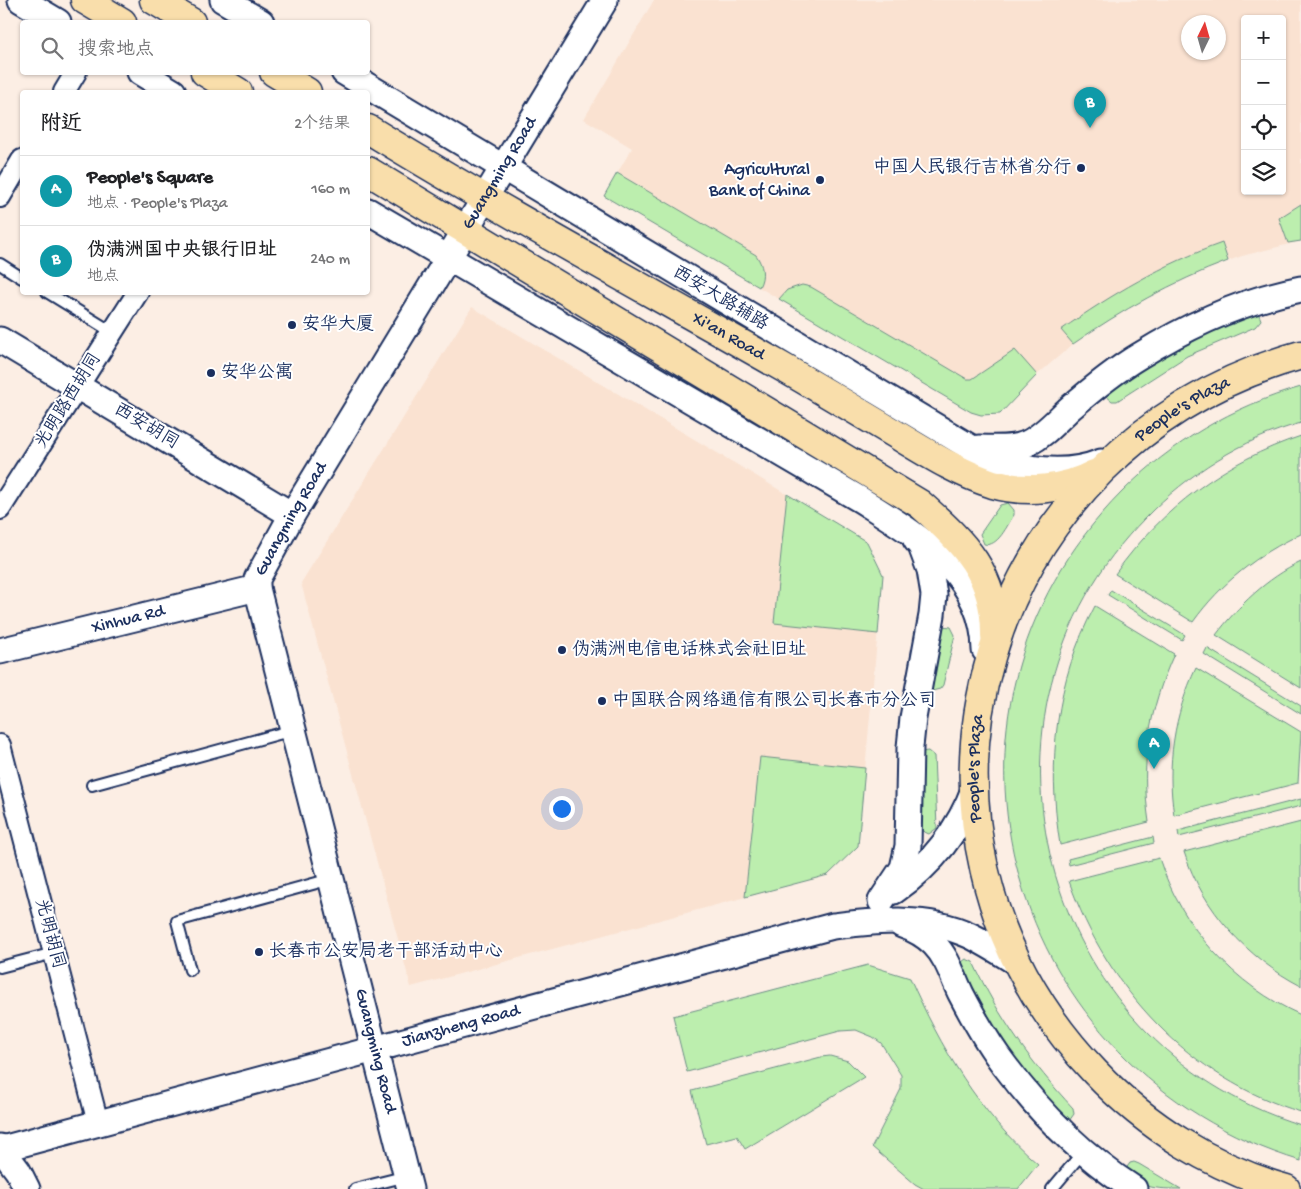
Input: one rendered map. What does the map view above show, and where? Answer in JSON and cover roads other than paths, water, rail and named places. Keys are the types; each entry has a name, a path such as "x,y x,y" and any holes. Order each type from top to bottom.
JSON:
{"main road":[{"path":"85,0 119,20"},
{"path":"154,0 189,20"},
{"path":"210,75 235,90"},
{"path":"279,75 304,90"},
{"name":"Xi'an Road","path":"370,130 483,200 777,364 936,459 969,475 995,484 1019,488 1044,488 1070,484 1107,463"},
{"path":"370,172 920,504 942,524 982,571 994,612 995,642"},
{"name":"People's Plaza","path":"1281,1188 1227,1167 1193,1150 1132,1108 1105,1083 1074,1049 1036,997 1004,931 990,887 977,824 975,787 979,714 995,642 1024,574 1042,542 1063,512 1107,463 1150,427 1206,392 1240,375 1301,355"}],"street":[{"path":"21,0 55,20"},
{"path":"224,0 258,20"},
{"name":"Guangming Road","path":"409,1183 257,588 261,568 292,515 605,0"},
{"path":"65,90 74,75"},
{"path":"145,75 170,90"},
{"name":"西安大路辅路","path":"349,75 952,438 1001,462 1048,470 1107,463"},
{"path":"0,197 19,172"},
{"path":"370,212 861,500 929,544 948,562 964,582 975,602 983,626 986,677"},
{"path":"952,438 974,447 1000,448 1027,444 1047,431 1102,382 1175,334 1256,300 1301,289"},
{"name":"光明路西胡同","path":"0,510 136,295"},
{"name":"西安胡同","path":"0,340 292,515"},
{"path":"883,911 903,868 908,846 912,727 934,595 930,570 921,546 904,527"},
{"name":"Xinhua Rd","path":"0,651 257,588"},
{"name":"光明胡同","path":"0,745 98,1123"},
{"name":"Jianzheng Road","path":"1,1148 833,926 883,911 916,874 938,853 966,811 975,787"},
{"path":"883,911 948,927 969,935 1019,964"},
{"path":"883,911 934,944 946,962 981,1030 1004,1065 1030,1098 1084,1151 1134,1189"},
{"path":"1,1148 27,1189"}],"lane":[{"path":"0,264 20,277"},
{"path":"52,295 112,332"},
{"path":"92,785 293,730"},
{"path":"190,970 177,921 331,879"},
{"path":"0,967 54,953"},
{"path":"1052,1189 1084,1151"},
{"path":"355,1189 409,1183"}],"place":[{"name":"伪满洲国中央银行旧址","path":"1090,128"},
{"name":"中国人民银行吉林省分行","path":"1081,168"},
{"name":"Agricultural Bank of China","path":"820,180"},
{"name":"安华大厦","path":"292,325"},
{"name":"安华公寓","path":"211,373"},
{"name":"伪满洲电信电话株式会社旧址","path":"562,650"},
{"name":"中国联合网络通信有限公司长春市分公司","path":"602,701"},
{"name":"People's Square","path":"1154,769"},
{"name":"长春市公安局老干部活动中心","path":"259,952"}]}
